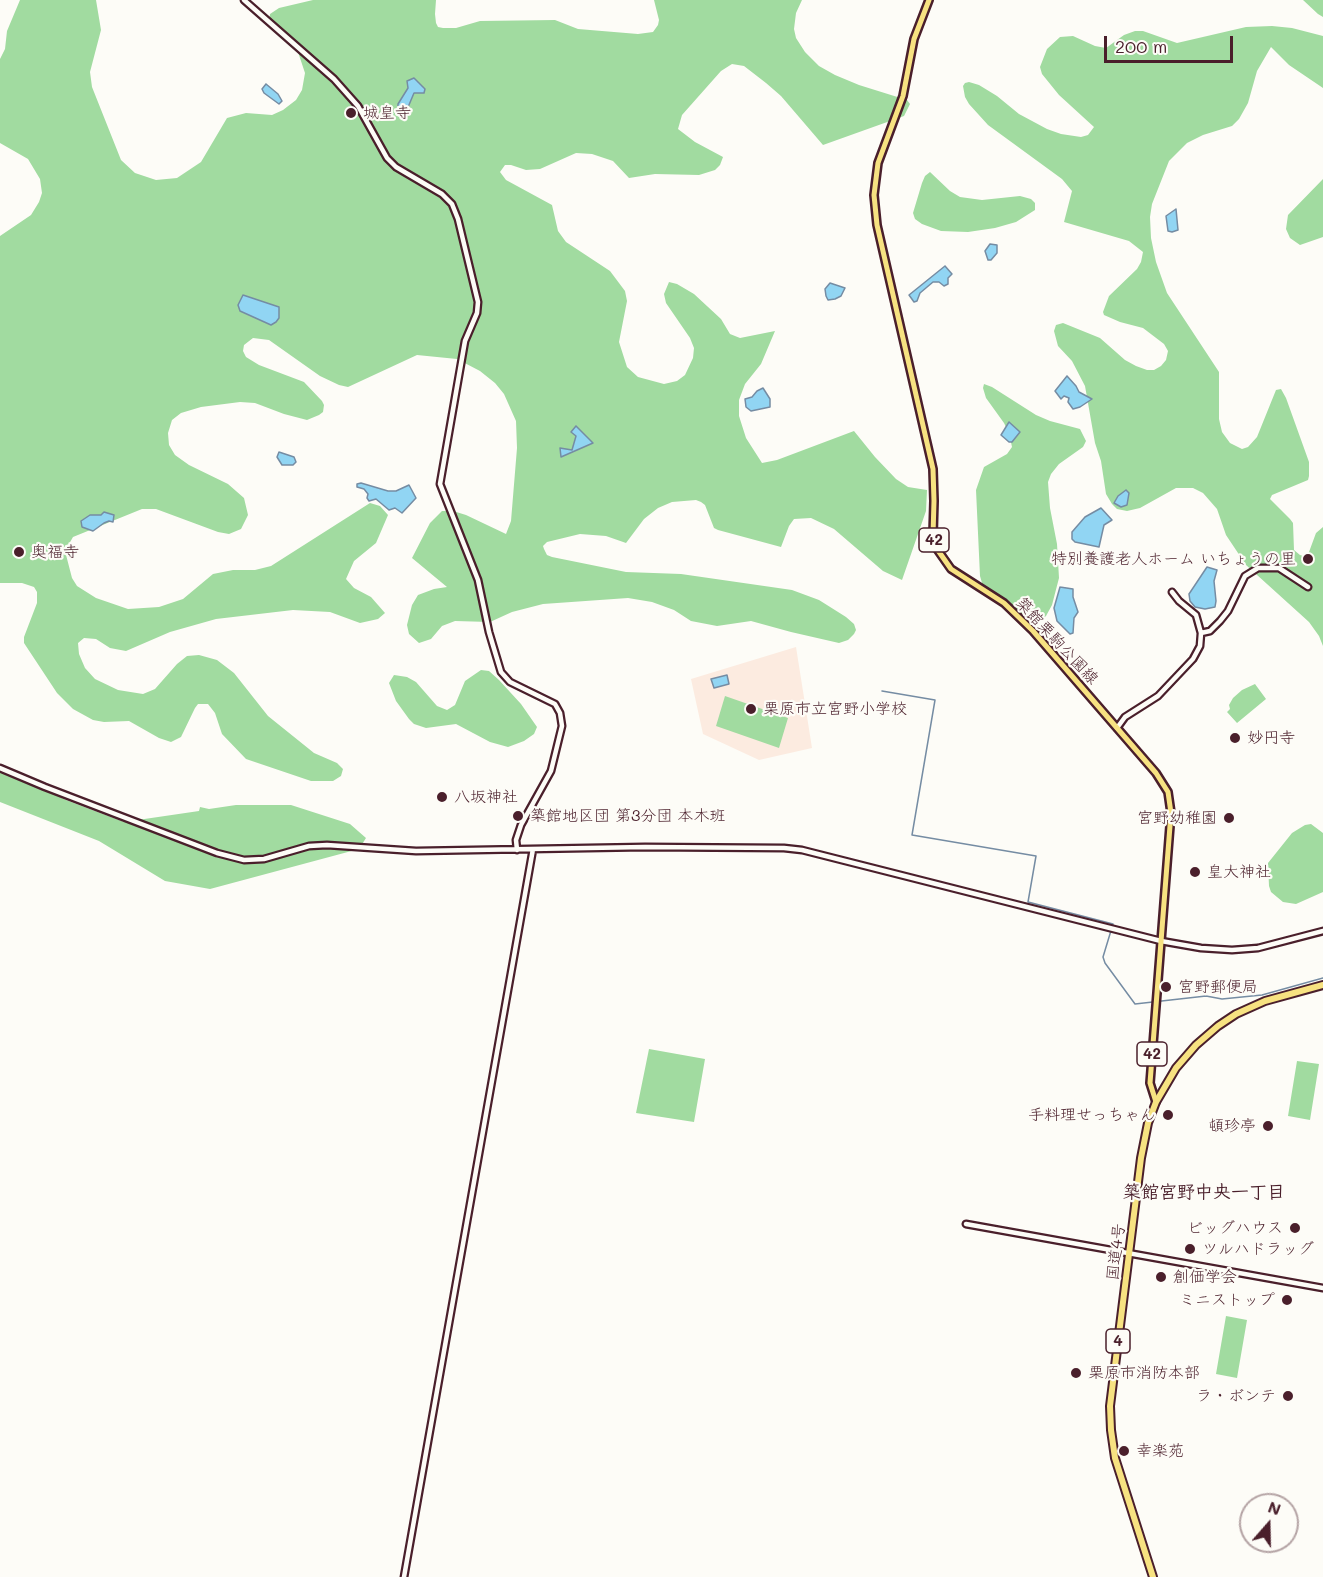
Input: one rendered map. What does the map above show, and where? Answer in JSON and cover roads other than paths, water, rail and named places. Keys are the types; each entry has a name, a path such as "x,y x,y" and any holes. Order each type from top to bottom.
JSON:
{"highway":[{"name":"国道4号","path":"1153,1577 1115,1458 1110,1406 1140,1158 1148,1123 1156,1102 1172,1075 1204,1037 1227,1020 1265,1001 1323,985"}],"main road":[{"name":"築館栗駒公園線","path":"929,0 914,39 900,105 878,163 874,195 877,225 933,469 934,540 943,559 951,569 1004,603 1019,616 1164,784 1170,801 1171,813 1150,1083 1156,1102"}],"street":[{"path":"244,0 334,79 358,106 387,158 396,167 442,194 452,204 458,219 478,302 477,313 465,340 440,484 478,580 489,632 501,672 510,682 555,704 560,713 562,726 551,771 521,825 516,840 517,850"},
{"path":"1202,633 1210,630 1224,616 1245,576 1258,568 1279,568 1308,586"},
{"path":"1117,728 1125,717 1158,696 1193,659 1200,646 1202,633 1196,615 1172,592"},
{"path":"0,768 217,853 244,860 264,859 309,846 327,845 416,851 784,848 802,850 1111,928 1201,948 1232,950 1258,948 1323,931"},
{"path":"404,1577 533,849"},
{"path":"966,1224 1323,1287"}],"water":[{"path":"414,78 425,89 424,93 414,93 406,112 402,107 398,110 398,104 408,88 407,81"},
{"path":"266,84 278,94 282,101 279,104 264,93 262,89"},
{"path":"1176,209 1178,230 1168,231 1166,216"},
{"path":"990,244 997,245 997,253 991,260 988,260 985,251"},
{"path":"945,266 952,274 948,278 948,284 944,286 939,282 933,282 920,293 917,301 914,302 909,295"},
{"path":"830,283 845,288 841,296 828,300 825,289"},
{"path":"243,295 279,307 279,318 271,325 240,311 238,305"},
{"path":"1067,376 1079,392 1092,399 1073,409 1068,402 1069,398 1064,396 1061,399 1055,391"},
{"path":"763,388 770,399 770,407 751,411 746,407 745,399 752,397"},
{"path":"1009,422 1020,432 1012,442 1001,435"},
{"path":"576,426 593,443 561,457 560,448 572,450 576,436 571,432"},
{"path":"279,452 294,457 296,462 293,465 282,465 277,457"},
{"path":"361,483 388,491 396,491 409,485 416,498 402,513 395,508 389,510 376,499 369,501 364,489 357,487 357,484"},
{"path":"1126,490 1129,493 1127,505 1121,507 1114,503 1118,496"},
{"path":"1101,508 1112,520 1104,525 1099,547 1075,542 1072,539 1072,532 1085,517"},
{"path":"104,512 114,515 113,522 104,523 93,531 82,527 81,521 90,515 101,515"},
{"path":"1207,567 1217,570 1214,581 1216,601 1215,607 1205,609 1195,607 1190,601 1189,594"},
{"path":"1060,587 1073,589 1078,612 1074,618 1073,633 1070,634 1057,621 1054,608"},
{"path":"727,675 729,684 714,688 711,679"}],"waterway":[{"path":"882,691 935,700 912,835 1036,856 1028,902 1113,924 1103,957 1135,1004 1206,996 1222,999 1262,995 1323,978"}],"place":[{"name":"城皇寺","path":"351,113"},
{"name":"奥福寺","path":"19,552"},
{"name":"特別養護老人ホーム いちょうの里","path":"1308,559"},
{"name":"栗原市立宮野小学校","path":"751,709"},
{"name":"妙円寺","path":"1235,738"},
{"name":"八坂神社","path":"442,797"},
{"name":"築館地区団 第3分団 本木班","path":"518,816"},
{"name":"宮野幼稚園","path":"1229,818"},
{"name":"皇大神社","path":"1195,872"},
{"name":"宮野郵便局","path":"1166,987"},
{"name":"手料理せっちゃん","path":"1168,1115"},
{"name":"頓珍亭","path":"1268,1126"},
{"name":"ビッグハウス","path":"1295,1228"},
{"name":"ツルハドラッグ","path":"1190,1249"},
{"name":"創価学会","path":"1161,1277"},
{"name":"ミニストップ","path":"1287,1300"},
{"name":"栗原市消防本部","path":"1076,1373"},
{"name":"ラ・ボンテ","path":"1288,1396"},
{"name":"幸楽苑","path":"1124,1451"}],"district":[{"name":"築館宮野中央一丁目","path":"1204,1192"}]}
